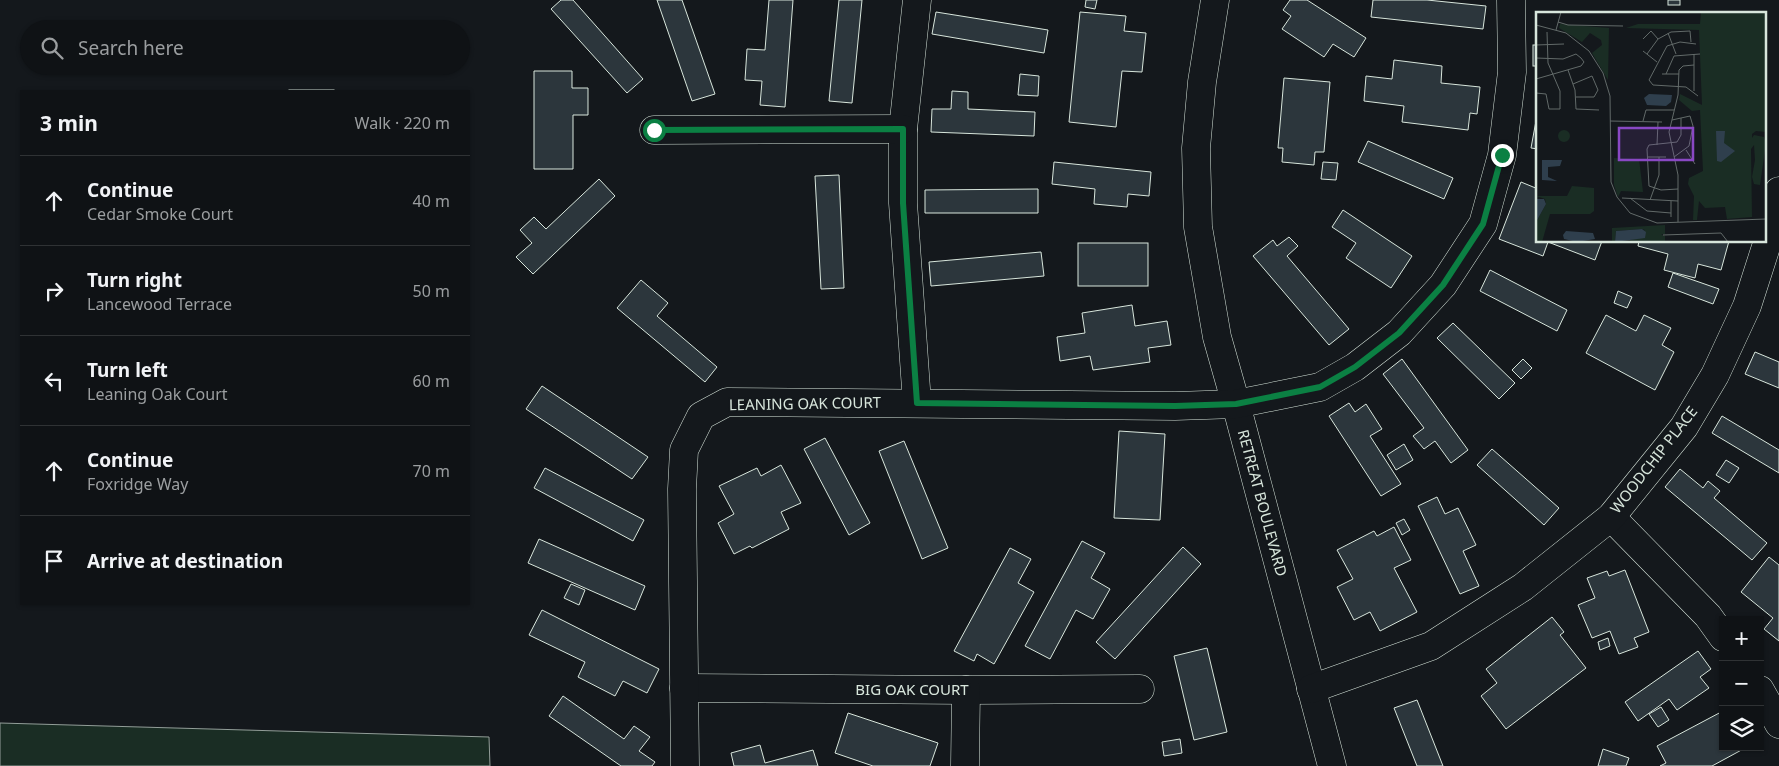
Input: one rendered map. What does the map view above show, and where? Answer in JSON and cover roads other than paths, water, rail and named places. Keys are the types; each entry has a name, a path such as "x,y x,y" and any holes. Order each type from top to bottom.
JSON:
{"street":[{"path":"917,0 903,129 903,203 917,403"},
{"name":"RETREAT BOULEVARD","path":"1215,0 1202,82 1196,148 1198,227 1217,337 1332,766"},
{"name":"LEANING OAK COURT","path":"684,766 682,489 684,450 701,416 727,402 1175,406 1236,404 1320,387 1355,367 1399,333 1443,285 1483,224 1502,155 1512,72 1511,0"},
{"path":"654,130 903,129"},
{"name":"WOODCHIP PLACE","path":"1312,689 1431,646 1523,587 1611,517 1684,427 1715,375 1746,306 1772,228 1779,191"},
{"path":"1611,517 1708,616 1719,631"},
{"name":"BIG OAK COURT","path":"684,688 1140,689"},
{"path":"965,766 966,690"},
{"path":"1764,697 1779,724"}]}
